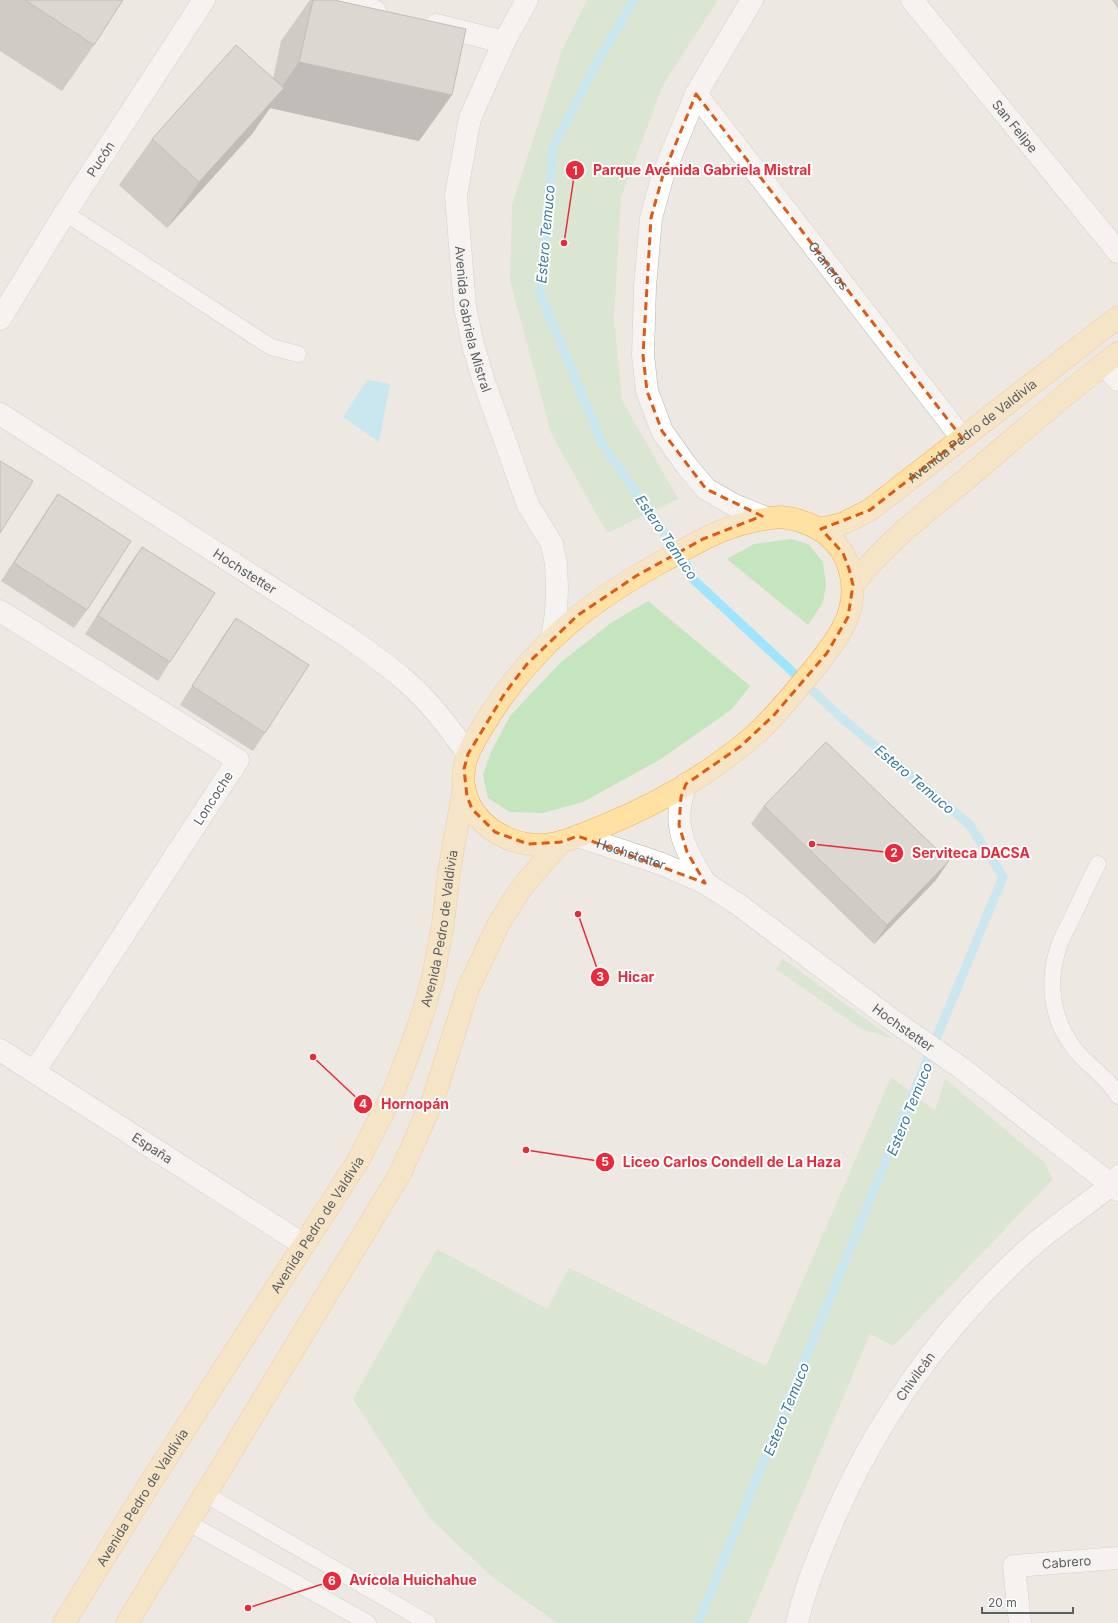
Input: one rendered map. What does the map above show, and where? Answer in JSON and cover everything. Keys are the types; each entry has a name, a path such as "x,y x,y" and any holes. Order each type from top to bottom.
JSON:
{"main road":[{"name":"Avenida Pedro de Valdivia","path":"819,529 842,524 870,510 1118,317"},
{"path":"853,584 864,570 891,543 1056,402 1111,358"},
{"name":"Avenida Pedro de Valdivia","path":"64,1623 148,1488 358,1160 394,1091 410,1049 433,977 443,924 449,872 464,783 464,769 468,754 485,723 505,692 527,664 552,638 578,615 607,594 636,576 723,529 744,522 766,518 781,517 796,519 819,529 834,541 843,554 853,584 852,601 848,617 841,632 827,653 790,699 759,730 741,746 686,784 641,809 570,839 544,845 528,844 512,840 495,832 480,820 472,809 464,783"},
{"name":"Avenida Pedro de Valdivia","path":"127,1623 187,1522 400,1174 434,1097 468,989 499,923 522,887 570,839"}],"street":[{"name":"Pucón","path":"0,319 65,213 204,0"},
{"path":"338,0 362,4 391,15"},
{"name":"Avenida Gabriela Mistral","path":"527,0 504,42 470,118 456,195 465,306 484,382 528,505 552,544 556,564 557,589 556,614 552,638"},
{"path":"752,0 696,94 663,174 651,218 645,286 643,356 647,391 662,431 686,465 706,489 734,505 766,518"},
{"name":"San Felipe","path":"912,0 1118,252"},
{"path":"414,20 504,42"},
{"name":"Graneros","path":"696,94 962,438"},
{"path":"1111,358 1118,380"},
{"name":"Hochstetter","path":"0,414 348,637 400,676 425,700 448,726 468,754"},
{"name":"Loncoche","path":"0,611 238,760 34,1072"},
{"name":"Hochstetter","path":"686,784 681,797 679,825 687,852 705,883"},
{"name":"Hochstetter","path":"570,839 662,864 705,883 739,905 895,1022 960,1067 1116,1183"},
{"name":"España","path":"0,1050 304,1245"},
{"name":"Chivilcán","path":"797,1623 814,1567 847,1490 884,1422 917,1374 953,1328 992,1284 1035,1244 1116,1183"},
{"name":"Cabrero","path":"1020,1623 1014,1566 1118,1558"}],"lane":[{"path":"65,213 271,347 298,354"},
{"path":"1098,864 1058,947 1053,966 1052,986 1054,1005 1065,1035 1073,1048 1111,1084 1118,1096"},
{"path":"205,1494 428,1623"},
{"path":"187,1522 368,1623"}],"highlighted area":[{"path":"696,94 962,438 870,510 821,529 843,553 849,569 853,585 848,617 827,653 774,715 741,746 686,784 681,797 679,825 687,852 705,883 578,836 561,842 528,844 495,832 472,809 467,796 464,769 468,754 505,693 527,664 578,615 636,576 703,539 762,516 706,489 662,431 647,391 643,355 651,218 663,175"}],"green space":[{"path":"587,0 718,0 663,85 621,197 614,319 622,400 678,499 607,533 551,433 510,281 512,205 561,53"},
{"path":"791,539 808,544 823,562 826,585 823,602 808,625 727,559 754,544"},
{"path":"648,601 750,686 732,709 661,759 583,802 543,813 510,812 488,798 483,775 491,752 510,716 561,662 611,623"},
{"path":"783,959 893,1039 860,1028 776,969"},
{"path":"891,1077 935,1111 945,1079 1045,1163 1053,1179 893,1346 870,1334 748,1623 557,1623 491,1576 429,1517 353,1399 437,1249 547,1309 569,1268 766,1366"}],"water":[{"path":"367,380 390,384 379,442 343,417"}],"building":[{"path":"25,0 123,0 94,45"},
{"path":"313,0 334,0 466,29 452,95 299,62"},
{"path":"236,45 284,88 199,182 152,139"},
{"path":"0,461 33,481 0,533"},
{"path":"58,494 131,541 87,610 14,563"},
{"path":"142,547 215,593 170,662 98,616"},
{"path":"236,618 309,665 265,733 192,686"},
{"path":"826,742 949,861 887,925 764,806"}],"waterway":[{"name":"Estero Temuco","path":"634,0 595,66 553,147 540,293 602,443 686,564 693,579 843,719 969,824 1003,877 698,1623"}],"place":[{"name":"Parque Avenida Gabriela Mistral","path":"564,243"},
{"name":"Serviteca DACSA","path":"812,844"},
{"name":"Hicar","path":"578,914"},
{"name":"Hornopán","path":"313,1057"},
{"name":"Liceo Carlos Condell de La Haza","path":"526,1150"},
{"name":"Avícola Huichahue","path":"248,1608"}]}
